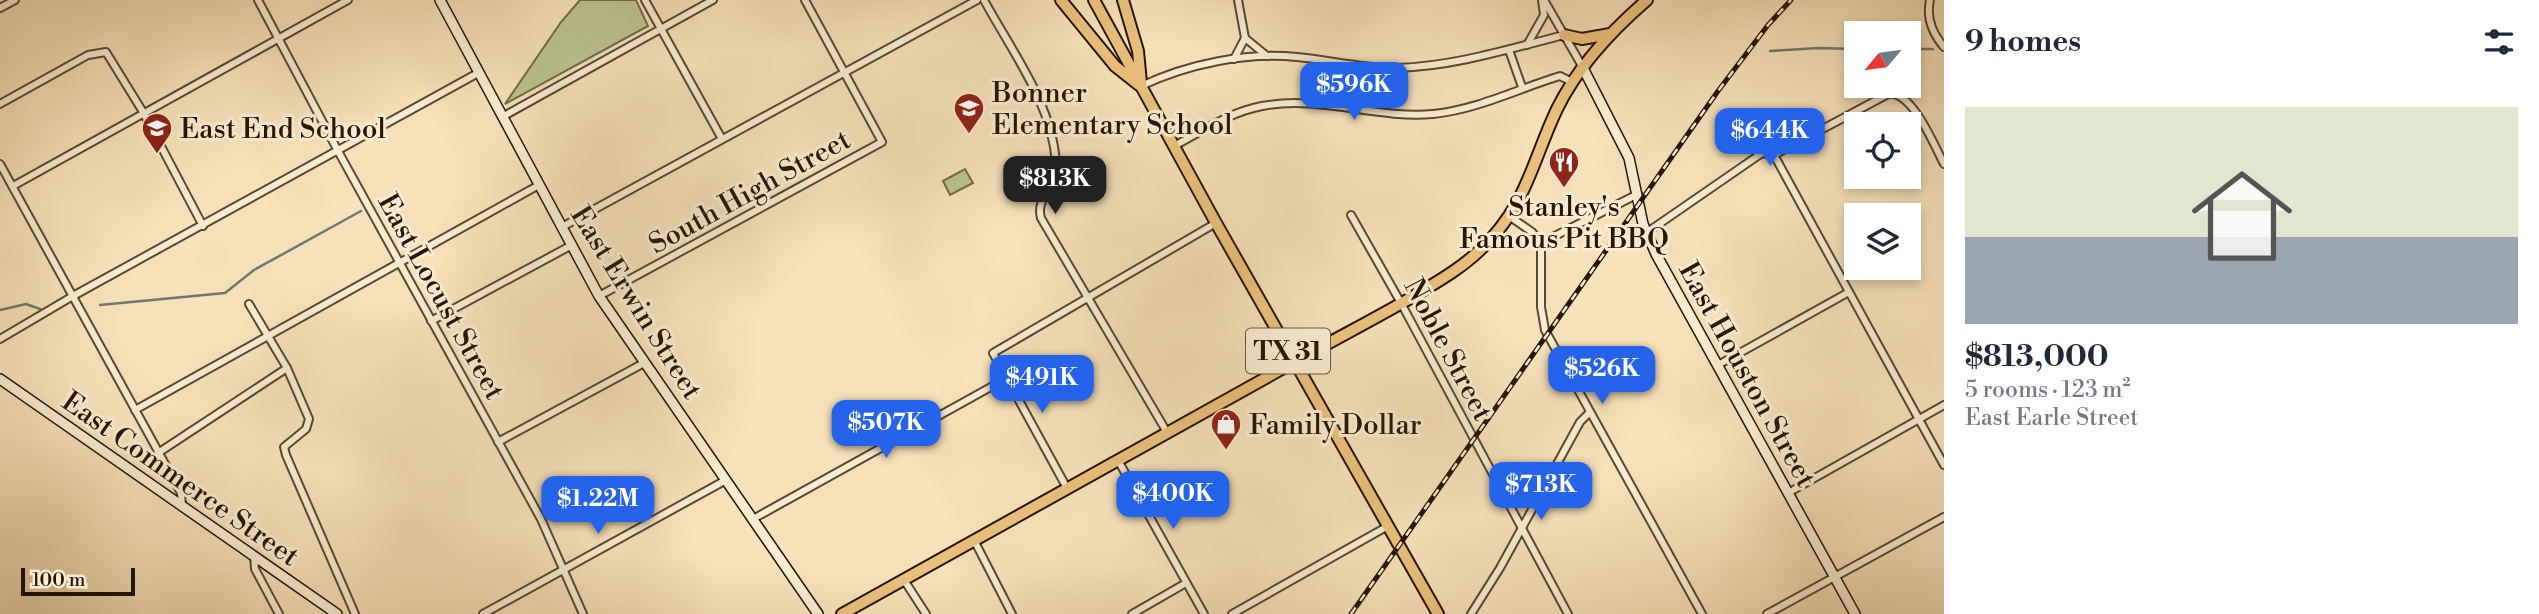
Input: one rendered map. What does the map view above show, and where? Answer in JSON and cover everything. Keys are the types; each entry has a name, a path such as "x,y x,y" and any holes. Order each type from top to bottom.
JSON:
{"main road":[{"path":"1060,0 1115,66 1141,86"},
{"name":"TX 31","path":"1094,0 1216,223 1438,614"},
{"path":"1123,0 1138,51 1141,86"},
{"path":"842,614 1068,491 1401,303 1473,257 1492,239 1524,193 1552,120 1582,66 1647,0"},
{"path":"1564,35 1581,39 1611,34"}],"street":[{"path":"0,8 15,0"},
{"name":"East Locust Street","path":"258,0 541,519 583,614"},
{"path":"12,186 348,0"},
{"name":"East Erwin Street","path":"440,0 599,296 818,614"},
{"path":"645,0 722,139"},
{"path":"502,117 713,0"},
{"path":"805,0 845,73"},
{"path":"562,227 845,73 966,3 977,0"},
{"path":"984,0 1048,119 1054,142 1056,174 1054,183 1041,203 1040,213 1168,434"},
{"path":"1234,59 1245,38 1238,0"},
{"path":"1527,45 1542,20 1543,0"},
{"name":"East Houston Street","path":"1543,0 1624,146 1646,233 1855,614"},
{"path":"1929,2 1931,28 1944,47"},
{"path":"1141,86 1157,79 1234,59 1293,56 1394,68 1447,64 1564,35"},
{"path":"1245,38 1267,56"},
{"path":"1509,50 1522,87"},
{"path":"0,104 88,55 106,52 143,112 203,226"},
{"path":"0,339 478,73"},
{"name":"South High Street","path":"599,296 882,142 845,73"},
{"path":"1174,146 1229,117 1262,106 1310,104 1399,114 1431,114 1474,107 1516,93 1522,87 1560,76 1572,82"},
{"path":"1646,233 1762,153 1774,155 1883,96 1894,93 1911,104 1944,164"},
{"path":"1774,155 1944,465"},
{"path":"0,164 181,493 183,508"},
{"path":"135,410 267,334 539,185"},
{"path":"1541,243 1638,194"},
{"name":"Noble Street","path":"1351,215 1568,614"},
{"path":"1509,216 1536,236 1541,243 1542,323 1702,614"},
{"path":"1068,491 993,353 1216,223"},
{"path":"431,321 572,245"},
{"path":"1718,365 1849,292"},
{"path":"249,304 287,368 309,419 306,429 284,447 286,456 355,614"},
{"path":"498,442 644,363"},
{"path":"158,453 287,368"},
{"path":"753,519 1007,378"},
{"name":"East Commerce Street","path":"0,379 337,614"},
{"path":"1788,493 1944,405"},
{"path":"1471,614 1500,568 1580,422 1590,412"},
{"path":"1119,462 1204,614"},
{"path":"483,614 726,480"},
{"path":"1767,614 1944,517"},
{"path":"1232,614 1388,526"},
{"path":"975,542 1012,614"},
{"path":"254,556 255,569 279,614"},
{"path":"904,580 926,614"},
{"path":"1132,614 1186,583"}],"green space":[{"path":"580,0 636,0 648,26 505,104 561,22"},
{"path":"965,169 973,183 950,195 943,181"}],"waterway":[{"path":"1770,51 1844,49"},
{"path":"1922,49 1933,49"},
{"path":"100,305 225,293 254,270 361,211"},
{"path":"0,310 26,304 40,309"}],"railway":[{"path":"1351,614 1718,91 1768,25 1791,0"}],"place":[{"name":"Bonner Elementary School","path":"969,135"},
{"name":"East End School","path":"157,155"},
{"name":"Stanley's Famous Pit BBQ","path":"1564,189"},
{"name":"Family Dollar","path":"1226,451"}]}
